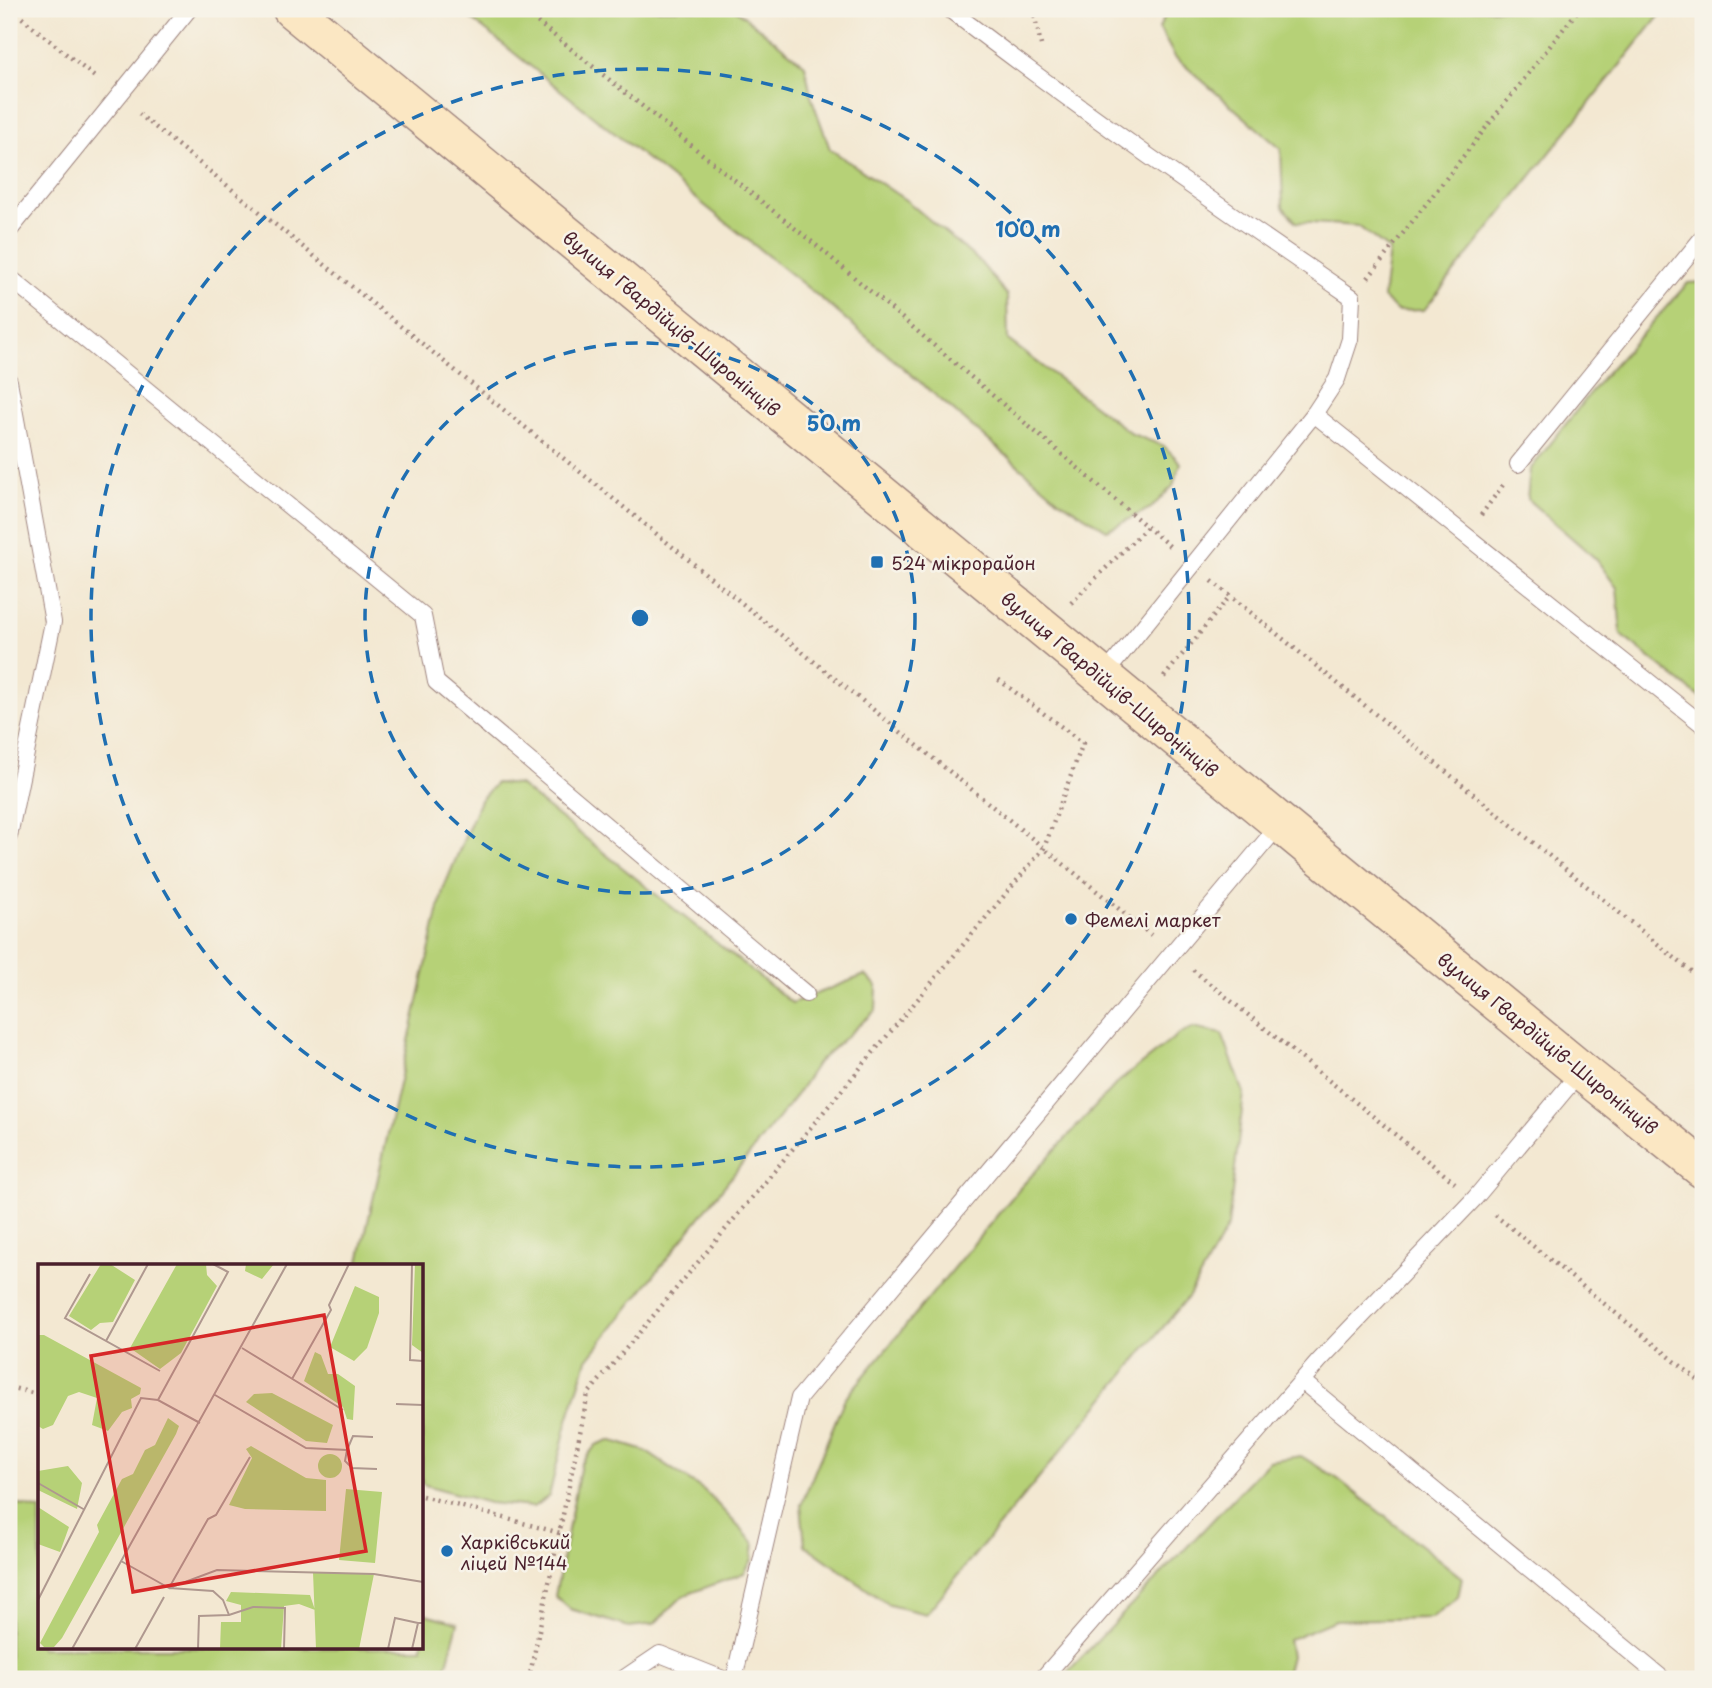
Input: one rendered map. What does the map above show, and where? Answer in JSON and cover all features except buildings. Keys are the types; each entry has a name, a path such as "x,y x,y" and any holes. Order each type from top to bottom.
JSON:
{"main road":[{"name":"вулиця Гвардійців-Широнінців","path":"292,9 1102,678 1703,1168"}],"lane":[{"path":"9,231 189,9"},
{"path":"949,9 1200,193 1352,297 1350,339 1338,379 1314,414 1102,678"},
{"path":"1518,464 1703,237"},
{"path":"9,276 423,616 436,682 806,994"},
{"path":"9,381 53,622 9,836"},
{"path":"1314,414 1703,725"},
{"path":"734,1679 799,1398 1280,824"},
{"path":"1042,1679 1302,1381 1475,1198 1581,1071"},
{"path":"1302,1381 1663,1679"},
{"path":"623,1679 660,1654 723,1679"}],"path":[{"path":"11,9 1703,1384"},
{"path":"521,9 822,250 1192,565 1703,981"},
{"path":"1352,297 1579,9"},
{"path":"1466,535 1518,464"},
{"path":"1071,604 1147,527"},
{"path":"1164,677 1230,596"},
{"path":"529,1679 588,1394 1044,848 1083,743 995,677"},
{"path":"9,1387 38,1394"},
{"path":"424,1497 559,1533"}],"green space":[{"path":"459,9 735,9 805,65 811,96 830,149 907,201 980,262 1007,295 1008,340 1132,434 1164,446 1181,463 1173,486 1151,508 1107,530 1059,500 823,300"},
{"path":"1168,9 1665,9 1424,310 1397,311 1383,298 1389,250 1358,226 1296,222 1283,207 1281,149 1175,57 1159,28"},
{"path":"1703,282 1703,700 1621,635 1617,588 1596,559 1527,499 1530,470 1602,378 1688,283"},
{"path":"496,783 519,785 792,1003 865,975 877,986 876,1010 818,1062 797,1094 587,1360 567,1423 549,1496 533,1507 489,1503 424,1485 424,1264 358,1264 443,890 480,800"},
{"path":"1193,1028 1222,1034 1244,1093 1228,1226 1189,1296 926,1614 889,1605 805,1545 801,1505 844,1400 1019,1189 1117,1083 1179,1034"},
{"path":"609,1440 645,1451 705,1491 754,1543 752,1560 744,1573 683,1596 654,1624 629,1627 570,1609 555,1596 581,1464 596,1445"},
{"path":"1301,1456 1338,1479 1462,1578 1458,1597 1431,1618 1335,1620 1288,1640 1291,1656 1285,1679 1061,1679 1269,1461"},
{"path":"9,1502 38,1509 38,1650 424,1650 424,1614 458,1623 443,1679 9,1679"}],"place":[{"name":"524 мікрорайон","path":"877,562"},
{"name":"Фемелі маркет","path":"1071,919"},
{"name":"Харківський ліцей №144","path":"447,1551"}]}
